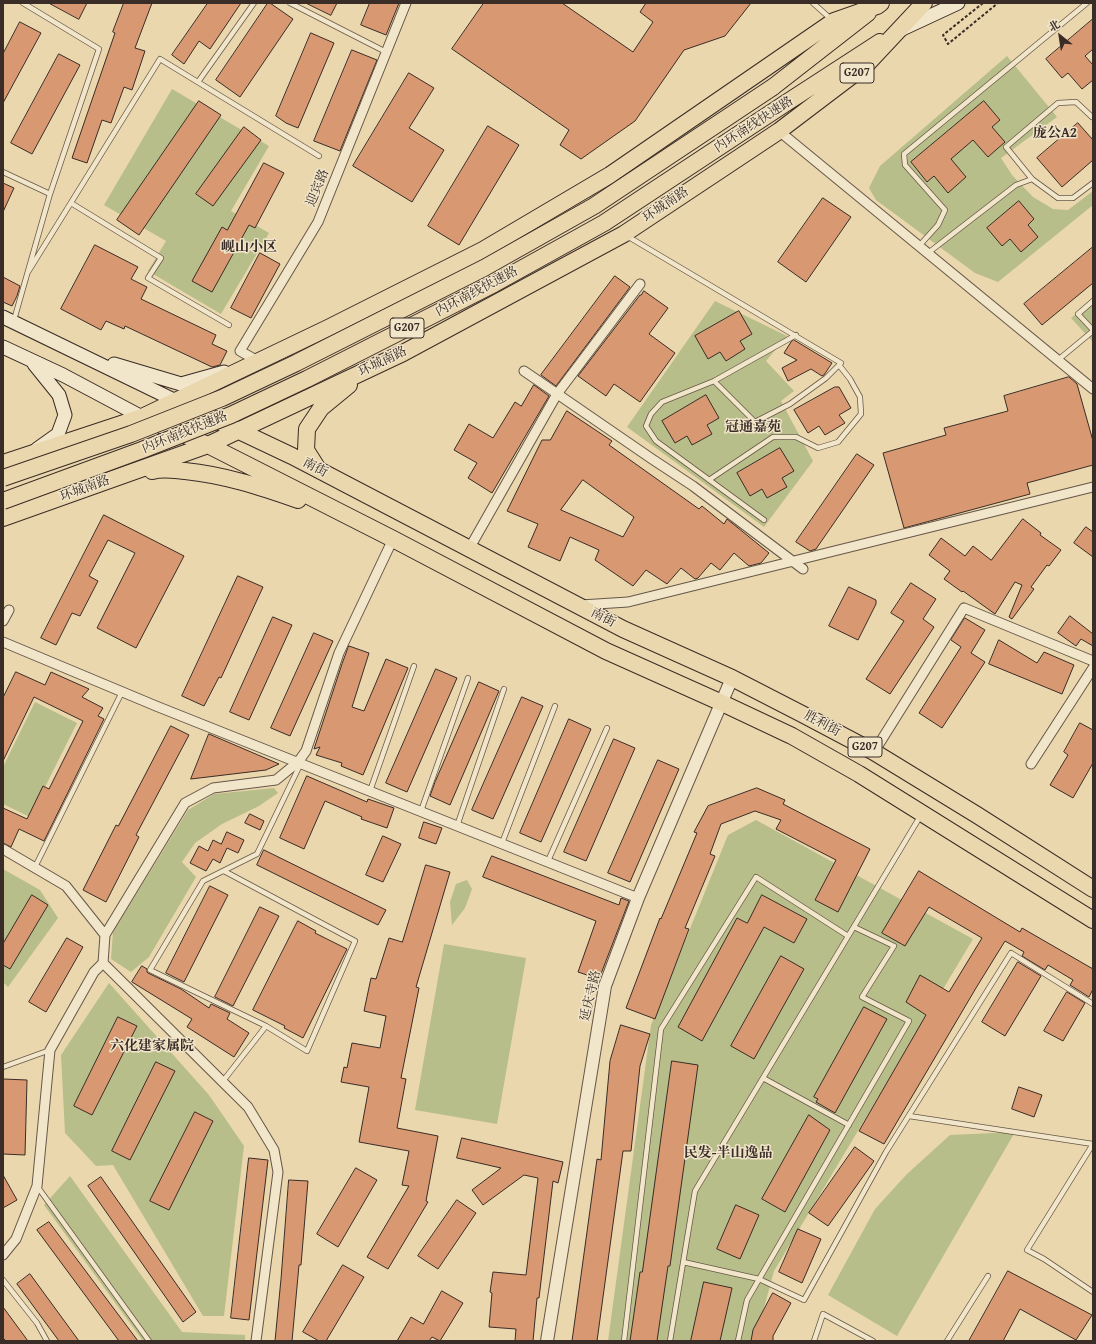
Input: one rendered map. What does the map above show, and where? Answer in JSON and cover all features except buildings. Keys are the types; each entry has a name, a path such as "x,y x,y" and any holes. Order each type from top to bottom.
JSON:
{"highway":[{"name":"内环南线快速路","path":"779,131 866,66 924,3"},
{"name":"内环南线快速路","path":"254,364 483,250 610,175 834,21 875,5"},
{"name":"内环南线快速路","path":"3,478 131,434 222,398 296,363 484,268 594,206 773,87 875,5"},
{"name":"内环南线快速路","path":"3,501 142,450 231,415 307,379 487,288 604,223 843,65 897,32"},
{"name":"环城南路","path":"3,518 208,445 403,352 624,234 779,131"},
{"path":"3,463 142,417 254,364"},
{"path":"319,470 306,450 307,429 321,408 366,370"},
{"name":"南街","path":"176,401 319,470 623,629"},
{"path":"142,417 208,445 393,539 606,651 722,703 799,740 859,774 1093,920"},
{"path":"81,490 161,469 177,470 209,474 248,483 352,518"},
{"name":"胜利街","path":"623,629 732,678 874,752 1092,887"}],"main road":[{"path":"897,32 958,3"},
{"name":"南街","path":"8,320 176,401"},
{"path":"3,347 63,375 142,417"},
{"path":"75,352 181,384 254,364"},
{"path":"30,454 58,434 65,415 59,395 32,361"}],"street":[{"name":"迎宾路","path":"254,364 240,351 318,222 406,3"},
{"path":"779,131 1093,388"},
{"path":"469,549 557,394 640,284"},
{"path":"524,371 693,486 803,569"},
{"path":"578,605 628,602 1093,487"},
{"path":"3,1255 16,1239 37,1186 50,1050 94,972 103,963 105,935 185,803 213,788 276,780 299,763 306,751 339,653 393,539"},
{"path":"874,752 964,608 1093,661"},
{"path":"3,622 9,610"},
{"path":"3,642 156,706 638,898"},
{"path":"1031,764 1093,668"},
{"name":"延庆寺路","path":"548,1341 605,986 638,898 732,678"},
{"path":"3,849 66,886 105,935"},
{"path":"103,963 248,1107 274,1150 278,1172 256,1341"}],"lane":[{"path":"8,320 28,272 50,194 99,49 23,3"},
{"path":"198,82 254,3"},
{"path":"290,3 387,52"},
{"path":"813,3 834,21"},
{"path":"919,246 938,225 945,210 905,165 904,154 1087,3"},
{"path":"28,272 160,59 319,156"},
{"path":"1093,117 1076,102 1058,103 1006,147 1032,179 1058,198 1073,198 1093,183"},
{"path":"3,172 50,194"},
{"path":"928,253 1016,185 1032,179"},
{"path":"71,203 161,258 148,278 229,325"},
{"path":"624,234 842,363 826,378 790,404 755,422 714,381"},
{"path":"1058,360 1093,331 1078,314 1093,301"},
{"path":"764,520 656,441 646,426 651,414 662,402 714,381 796,335"},
{"path":"709,480 773,437 796,437 818,448 838,442 861,414 860,397 850,379 839,365"},
{"path":"370,791 414,666"},
{"path":"421,811 468,678"},
{"path":"457,826 504,689"},
{"path":"35,867 122,692"},
{"path":"502,843 555,706"},
{"path":"548,862 607,728"},
{"path":"224,871 356,941 307,1051 266,1026 150,970 203,881 257,854 299,763"},
{"path":"670,1341 695,1191 922,813"},
{"path":"624,1341 661,1029 756,877 848,936"},
{"path":"738,1341 747,1300 909,1021 862,997 894,946 854,926"},
{"path":"683,1262 759,1279 804,1300 886,1152 1010,953 1093,1004"},
{"path":"223,1082 266,1026"},
{"path":"3,1067 50,1050"},
{"path":"763,1078 849,1125"},
{"path":"909,1116 1093,1144 1027,1250 1093,1292"},
{"path":"37,1186 149,1341"},
{"path":"947,1341 988,1276"},
{"path":"3,1280 37,1323 47,1341"},
{"path":"814,1341 823,1314 873,1341"}],"path":[{"path":"983,3 943,35 948,44 998,3"}],"green space":[{"path":"1007,56 1057,117 1001,158 1012,175 1033,197 1053,209 1068,210 1093,191 1093,205 998,282 975,273 876,200 869,188 880,166"},
{"path":"172,89 269,146 231,211 269,233 221,314 148,271 166,241 104,205"},
{"path":"1093,300 1093,340 1092,341 1071,318"},
{"path":"715,301 787,336 766,361 794,391 781,401 813,461 764,527 627,427"},
{"path":"35,702 77,723 30,817 3,804 3,767"},
{"path":"274,788 278,793 259,806 222,824 195,843 182,862 196,877 149,957 131,972 111,959 113,932 188,810 214,794"},
{"path":"756,820 973,939 774,1271 755,1341 608,1341 651,1025 728,835"},
{"path":"3,869 40,890 58,918 8,987 3,982"},
{"path":"467,880 472,889 465,908 452,925 450,902 456,884"},
{"path":"444,944 526,958 497,1124 415,1110"},
{"path":"109,983 209,1095 244,1146 224,1316 203,1316 113,1165 96,1166 65,1133 61,1055"},
{"path":"1015,1132 897,1336 828,1295 875,1209 907,1174 950,1135"},
{"path":"70,1176 182,1332 245,1335 245,1341 143,1341 44,1205"}],"district":[{"name":"庞公A2","path":"1055,133"},
{"name":"岘山小区","path":"249,247"},
{"name":"冠通嘉苑","path":"753,427"},
{"name":"六化建家属院","path":"152,1046"},
{"name":"民发-半山逸品","path":"728,1153"}]}
